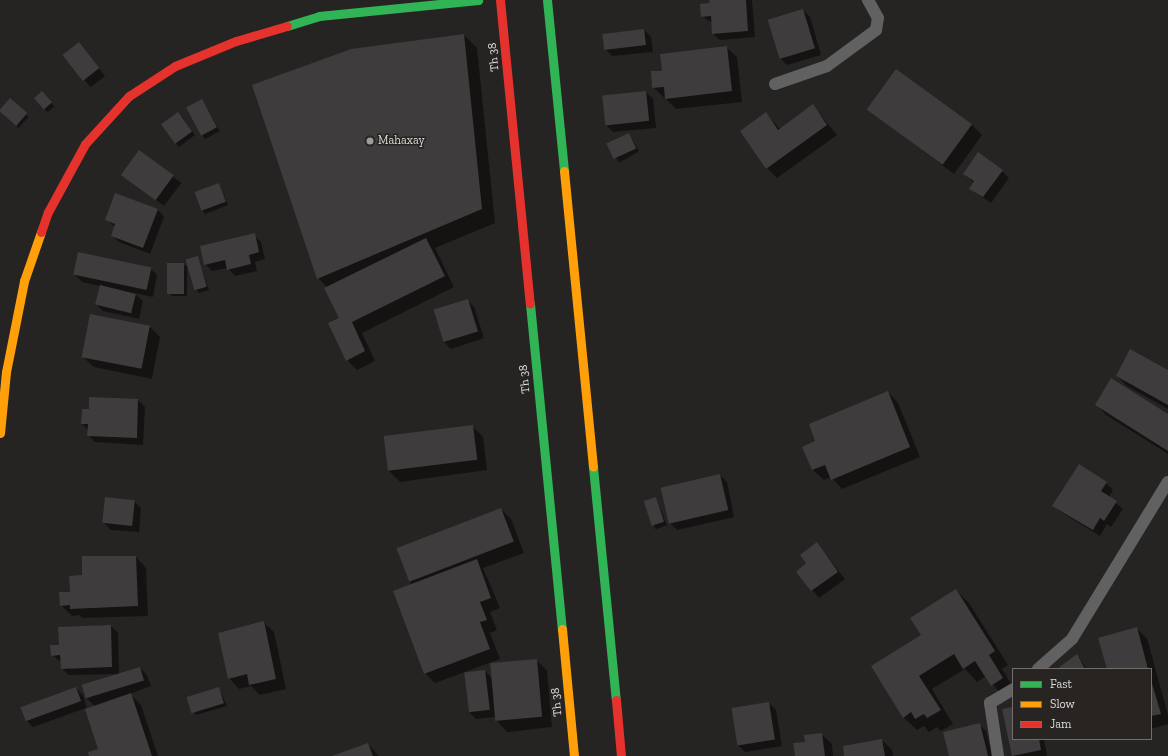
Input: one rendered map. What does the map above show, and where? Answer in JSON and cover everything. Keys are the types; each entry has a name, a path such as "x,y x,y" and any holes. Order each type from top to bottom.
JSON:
{"street":[{"path":"0,433 6,372 24,281 48,212 86,144 129,96 175,66 236,41 319,16 478,0"},
{"name":"Th 38","path":"500,0 574,756"},
{"path":"547,0 620,756"}],"lane":[{"path":"775,84 827,66 876,30 878,18 868,0"},
{"path":"1039,668 1072,639 1168,482"},
{"path":"998,756 990,703 1012,690"}],"building":[{"path":"709,0 746,0 748,31 712,34 711,16 701,17 700,4 710,3"},
{"path":"803,9 815,48 780,59 768,20"},
{"path":"644,29 646,45 604,50 602,34"},
{"path":"464,34 482,209 317,279 252,85 351,49"},
{"path":"79,42 99,68 83,81 62,55"},
{"path":"727,46 732,91 665,99 664,87 652,88 651,71 662,71 660,54"},
{"path":"896,69 972,124 943,165 867,109"},
{"path":"42,91 52,102 44,110 34,98"},
{"path":"646,91 649,121 605,125 602,96"},
{"path":"10,98 27,113 16,126 0,112 0,110"},
{"path":"202,99 217,127 201,136 186,107"},
{"path":"813,104 827,125 766,169 740,131 766,112 778,130"},
{"path":"178,112 192,131 175,144 161,124"},
{"path":"629,133 636,148 614,159 606,144"},
{"path":"139,150 174,175 156,200 121,175"},
{"path":"978,152 1003,170 983,197 969,189 974,181 963,174"},
{"path":"219,183 226,202 201,211 195,192"},
{"path":"115,193 158,209 143,248 111,236 115,224 105,220"},
{"path":"255,233 259,252 249,255 251,264 227,270 225,260 204,265 200,246"},
{"path":"426,238 445,276 352,322 365,351 346,361 328,323 339,318 324,288"},
{"path":"78,252 151,268 147,290 73,274"},
{"path":"198,256 207,287 194,290 186,260"},
{"path":"167,263 184,263 184,294 167,294"},
{"path":"100,285 136,294 131,313 95,304"},
{"path":"468,299 478,332 444,342 434,310"},
{"path":"90,314 150,326 141,369 82,357"},
{"path":"1130,349 1168,370 1168,405 1116,376"},
{"path":"1111,378 1168,414 1168,451 1095,405"},
{"path":"888,391 910,447 831,480 825,465 812,470 802,447 815,441 809,424"},
{"path":"89,397 138,399 137,438 87,436 88,424 81,424 82,409 89,409"},
{"path":"473,425 477,460 388,471 384,436"},
{"path":"1079,464 1107,482 1101,491 1117,501 1104,521 1100,518 1093,530 1052,506"},
{"path":"720,474 728,510 669,524 661,488"},
{"path":"105,497 135,500 132,526 102,523"},
{"path":"656,497 664,522 652,526 644,501"},
{"path":"501,508 514,542 409,582 396,548"},
{"path":"817,542 838,572 811,591 796,572 806,563 800,555"},
{"path":"82,556 136,556 138,606 70,609 70,605 60,606 59,592 70,592 69,576 82,575"},
{"path":"477,559 491,598 480,602 487,620 480,622 490,649 424,674 393,591"},
{"path":"956,589 995,651 989,655 1003,678 991,686 975,661 963,669 954,654 919,676 941,710 927,718 924,714 915,719 911,712 903,718 871,666 921,635 910,618"},
{"path":"264,621 276,679 249,685 247,674 228,679 218,633"},
{"path":"111,625 112,667 61,669 60,655 51,656 50,645 59,645 58,627"},
{"path":"1137,627 1148,668 1107,668 1098,638"},
{"path":"1077,654 1084,668 1058,668"},
{"path":"537,659 542,717 495,721 490,663"},
{"path":"140,667 144,680 86,698 82,685"},
{"path":"485,670 490,710 469,712 464,673"},
{"path":"1152,683 1161,714 1152,716"},
{"path":"76,687 81,701 26,721 21,707"},
{"path":"219,687 224,703 191,713 186,697"},
{"path":"131,693 152,756 89,756 88,752 98,749 85,709"},
{"path":"769,702 775,740 737,745 731,708"},
{"path":"1012,707 1012,740 1039,740 1041,750 1012,756 1002,709"},
{"path":"980,723 988,756 949,756 943,732"},
{"path":"822,733 825,756 795,756 793,743 805,742 804,735"},
{"path":"882,739 885,756 844,756 843,746"},
{"path":"368,743 373,756 332,756"}],"traffic: fast":[{"path":"287,26 319,16 478,0"},
{"path":"547,0 564,171"},
{"path":"530,304 562,629"},
{"path":"593,467 616,700"}],"traffic: slow":[{"path":"564,171 593,467"},
{"path":"0,433 6,372 24,281 41,232"},
{"path":"562,629 574,756"}],"traffic: jam":[{"path":"500,0 530,304"},
{"path":"41,232 48,212 85,144 129,96 175,66 236,41 287,26"},
{"path":"616,700 621,756"}],"place":[{"name":"Mahaxay","path":"370,141"}]}
